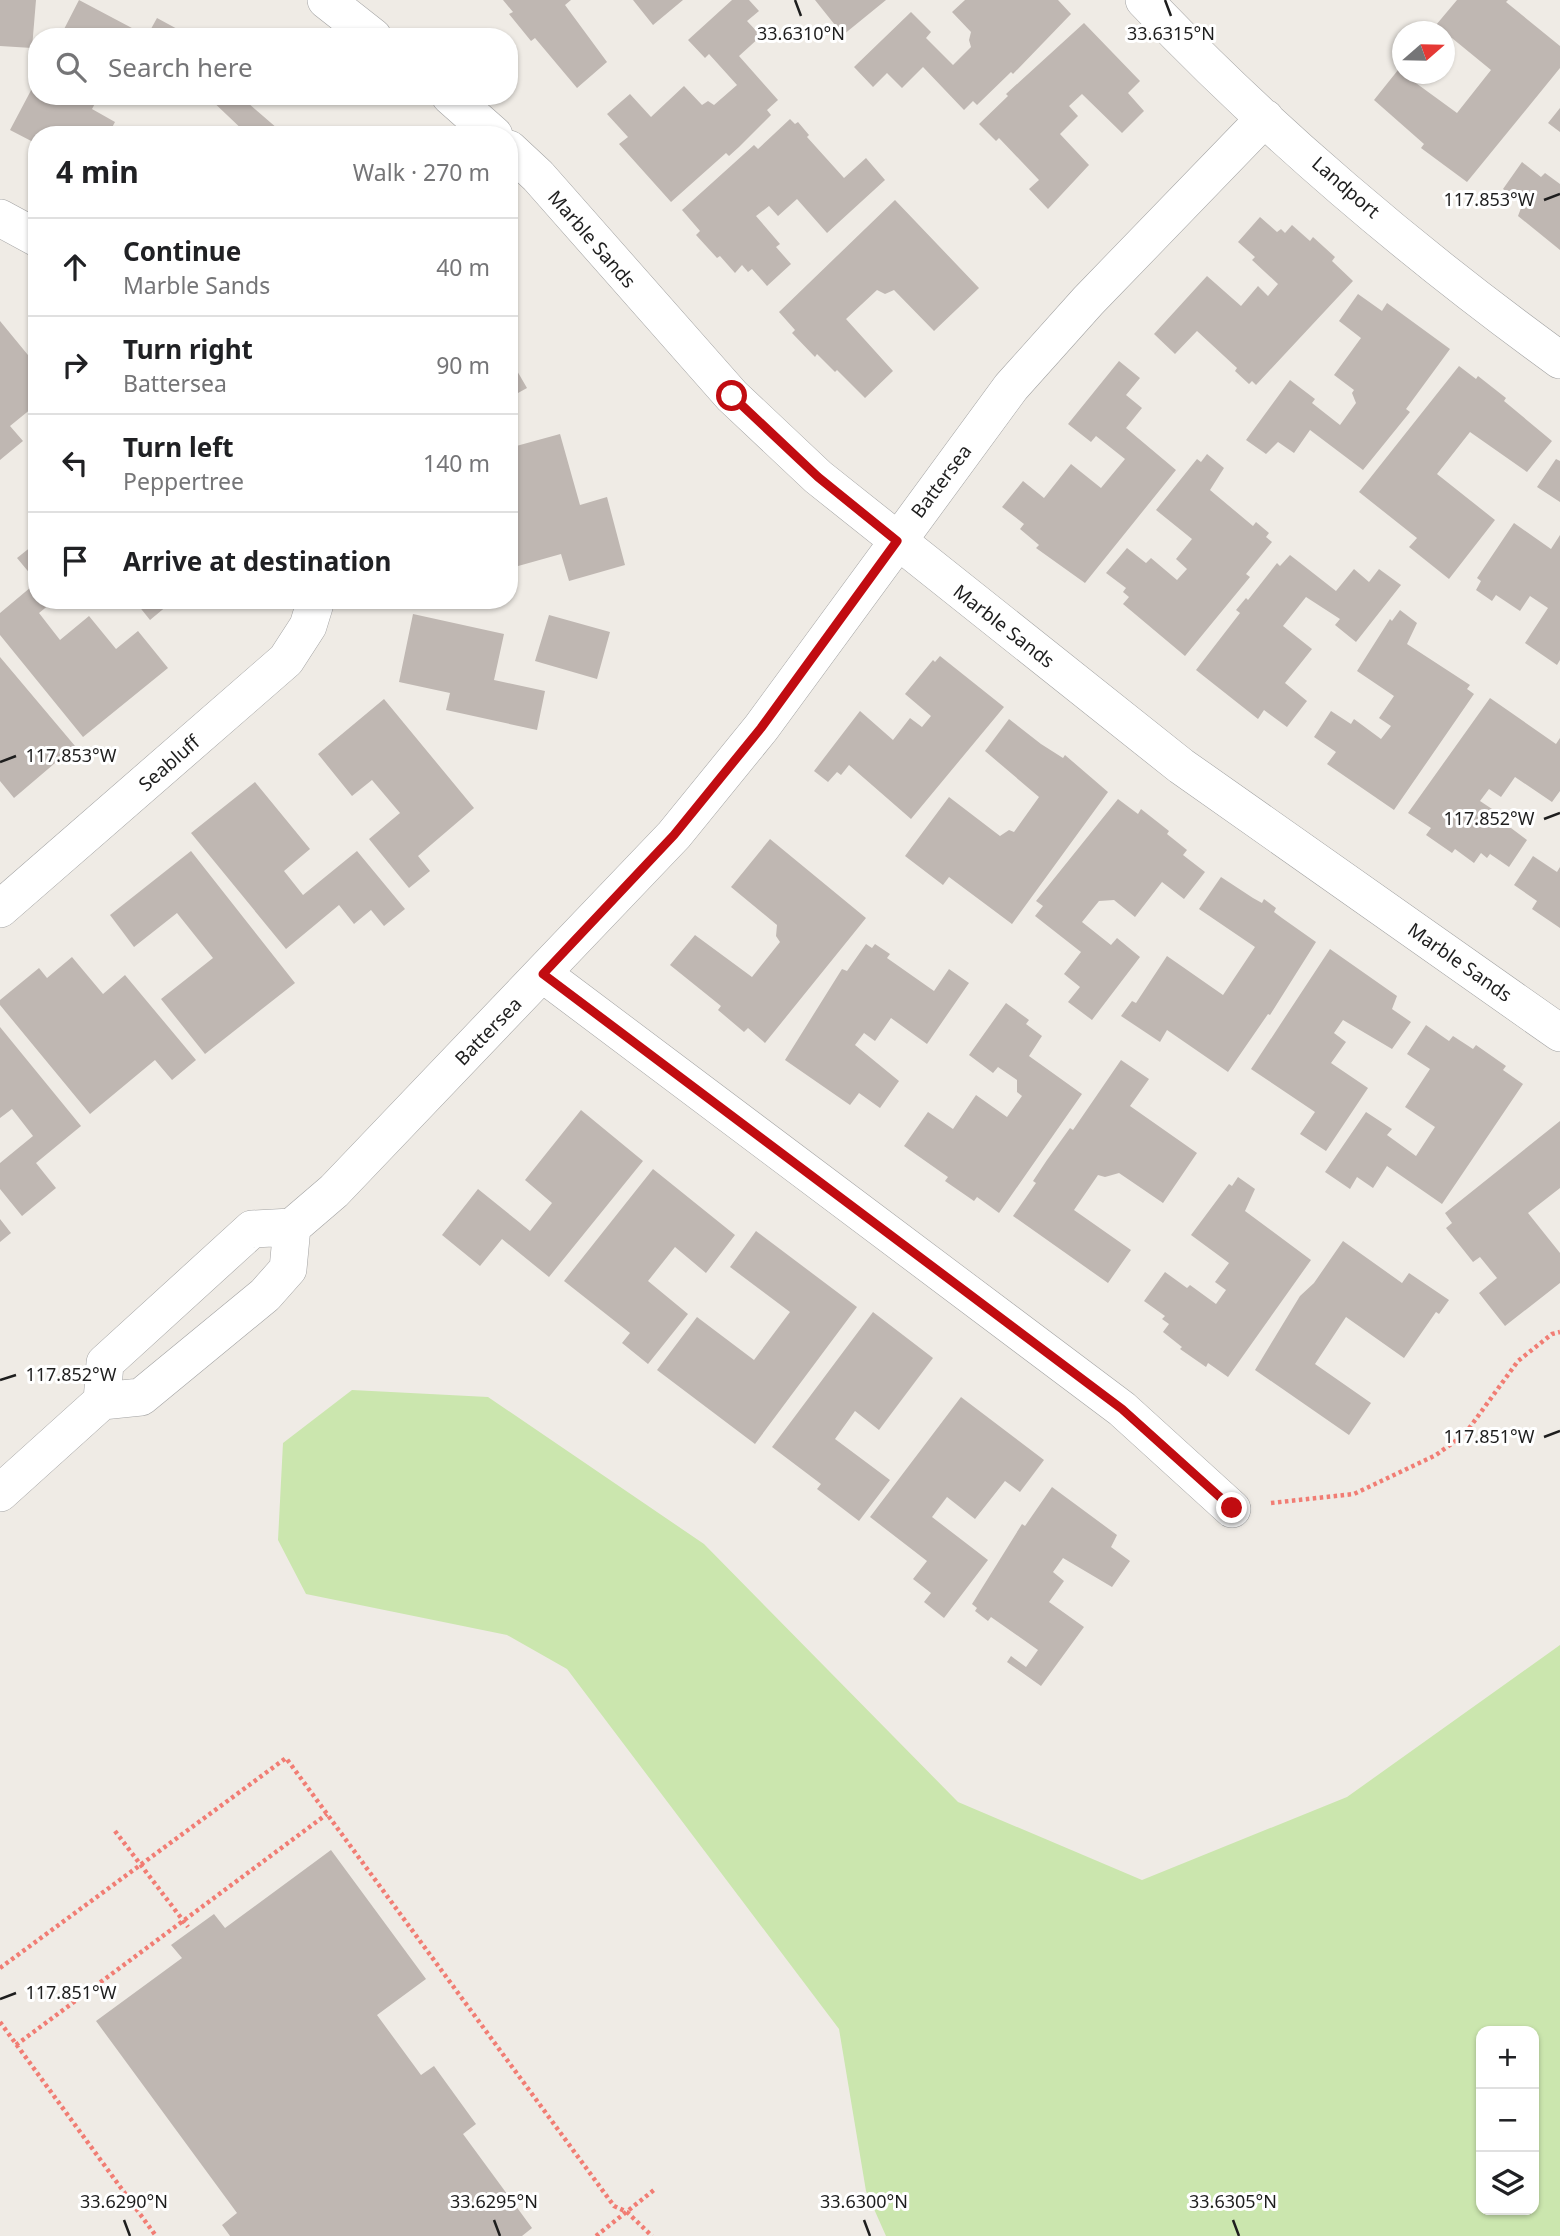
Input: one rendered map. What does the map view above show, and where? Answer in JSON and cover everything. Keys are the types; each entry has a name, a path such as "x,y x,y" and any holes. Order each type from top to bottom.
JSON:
{"street":[{"path":"326,0 362,28"},
{"name":"Landport","path":"1144,0 1265,118 1415,247 1560,360"},
{"name":"Battersea","path":"292,1227 334,1191 674,835 761,728 1011,387 1088,301 1265,118"},
{"name":"Marble Sands","path":"518,157 538,176 732,396 818,477 1181,766 1560,1033"},
{"path":"0,218 28,233"},
{"name":"Seabluff","path":"0,909 286,660 308,626 313,609"},
{"path":"543,974 1122,1409 1232,1508"},
{"path":"0,1493 102,1401 141,1397 265,1295 288,1269 292,1227 252,1229 105,1363 102,1401"},
{"path":"190,1286 226,1326"}],"path":[{"path":"1232,1508 1354,1494 1436,1455 1465,1434 1489,1396 1518,1361 1552,1334 1560,1332"},
{"path":"0,1969 286,1758 614,2206 627,2212 652,2236"},
{"path":"16,2045 327,1814"},
{"path":"115,1831 188,1927"},
{"path":"0,2022 156,2236"},
{"path":"596,2236 654,2190"}],"green space":[{"path":"352,1390 488,1397 704,1544 958,1802 1142,1880 1347,1797 1560,1645 1560,2236 886,2236 866,2191 839,2029 567,1669 507,1635 306,1594 278,1540 283,1443"}],"building":[{"path":"0,0 36,0 34,28 28,28 28,48 0,46"},
{"path":"79,0 132,28 65,28"},
{"path":"503,0 571,0 565,5 607,62 577,88 535,38 531,41 509,14 513,12"},
{"path":"633,0 683,0 653,25"},
{"path":"732,0 749,0 759,11 747,21 761,36 739,56 778,100 767,110 771,115 739,147 729,156 726,153 671,202 619,144 628,137 607,114 630,94 651,117 684,86 702,105 708,101 714,105 737,85 709,54 705,58 688,40"},
{"path":"815,0 886,0 843,35"},
{"path":"965,0 1058,0 1071,14 1013,74 1011,72 977,105 973,101 964,110 923,67 902,88 887,73 873,87 854,67 911,12 931,32 926,38 953,65 971,47 971,32 952,12"},
{"path":"1457,0 1508,0 1506,2 1560,46 1560,68 1467,182 1421,148 1424,144 1374,100 1392,78 1392,84 1417,84 1457,113 1491,70 1455,41 1455,21 1439,21"},
{"path":"157,18 175,28 151,28"},
{"path":"1084,23 1140,81 1128,93 1144,111 1122,133 1082,94 1069,106 1078,116 1060,134 1089,165 1048,209 1029,189 1039,180 999,138 996,141 979,124 1008,96 1006,94"},
{"path":"28,96 28,105 94,105 92,109 115,122 113,126 28,126 28,139 10,130"},
{"path":"216,105 250,105 275,126 239,126"},
{"path":"1560,108 1560,132 1548,123"},
{"path":"790,119 795,124 798,122 809,135 807,137 844,178 866,158 885,180 827,233 797,199 778,216 769,206 756,216 780,244 776,247 791,264 767,286 752,269 748,272 742,265 735,273 720,256 717,258 696,235 700,231 682,210 754,145 758,149"},
{"path":"1522,162 1541,177 1545,173 1560,184 1560,250 1518,216 1523,203 1503,189"},
{"path":"895,200 979,288 934,331 894,290 885,294 877,290 846,319 893,371 865,398 837,370 835,372 817,354 815,357 792,333 795,330 779,312"},
{"path":"1260,217 1277,232 1281,229 1285,233 1292,225 1310,241 1313,237 1335,257 1332,261 1353,281 1256,385 1252,381 1249,384 1235,371 1237,368 1197,331 1175,354 1154,334 1207,276 1241,306 1258,286 1268,296 1278,284 1252,260 1255,257 1238,242"},
{"path":"1358,294 1382,311 1387,303 1450,349 1406,409 1410,412 1363,470 1310,430 1294,453 1278,442 1266,454 1246,440 1290,380 1315,399 1312,403 1340,425 1356,403 1352,393 1354,390 1334,375 1361,338 1339,321"},
{"path":"0,321 28,355 28,411 10,426 23,441 0,460"},
{"path":"1119,361 1140,378 1126,395 1142,408 1126,428 1176,470 1085,583 1036,548 1039,545 1020,529 1024,524 1002,507 1023,481 1044,498 1071,464 1101,488 1125,459 1096,436 1091,442 1068,424"},
{"path":"1459,366 1476,379 1478,376 1506,398 1504,401 1552,441 1527,472 1470,432 1437,474 1495,520 1449,579 1409,547 1417,538 1359,492"},
{"path":"518,372 527,388 518,393"},
{"path":"560,434 580,505 607,497 625,565 569,581 561,554 518,566 518,446"},
{"path":"1207,454 1224,468 1210,490 1253,526 1256,522 1269,533 1266,537 1272,542 1246,574 1250,577 1185,656 1123,604 1129,597 1123,592 1126,588 1106,573 1127,548 1146,563 1151,558 1177,580 1187,569 1176,559 1192,539 1156,510 1197,459 1201,462"},
{"path":"1556,459 1560,461 1560,502 1537,487"},
{"path":"1514,523 1551,549 1560,535 1560,660 1557,665 1525,643 1548,608 1530,596 1520,611 1496,595 1492,601 1476,590 1481,581 1477,578"},
{"path":"28,549 28,571 17,558"},
{"path":"1290,555 1336,591 1354,569 1369,582 1379,569 1401,585 1356,642 1335,625 1340,619 1306,597 1283,626 1312,649 1285,683 1307,701 1287,727 1264,710 1258,719 1196,670 1240,613 1236,610 1246,598 1248,600 1277,563 1280,566"},
{"path":"28,590 28,609 44,609 39,613 60,640 89,616 116,649 138,631 168,668 83,737 0,635 0,613"},
{"path":"141,609 163,609 150,620"},
{"path":"1400,610 1417,623 1407,644 1470,685 1467,689 1474,694 1394,810 1327,764 1336,752 1314,737 1331,711 1351,724 1354,719 1381,739 1391,726 1379,718 1394,696 1357,671 1390,619 1392,621"},
{"path":"413,614 504,634 494,680 545,691 537,730 446,710 450,693 399,682"},
{"path":"549,615 610,632 597,679 535,661"},
{"path":"940,656 1004,707 911,819 849,765 841,775 837,772 828,782 814,771 860,711 893,740 910,718 922,727 931,716 905,694 933,660 935,662"},
{"path":"0,657 75,746 14,798 0,781"},
{"path":"1490,698 1556,744 1560,738 1560,791 1552,802 1515,777 1501,797 1489,789 1480,801 1510,821 1507,825 1527,840 1509,867 1490,854 1487,858 1481,853 1474,863 1455,849 1452,853 1426,835 1431,828 1408,813"},
{"path":"384,699 474,808 418,856 430,871 409,888 369,839 400,813 372,780 352,796 318,754"},
{"path":"1009,719 1041,744 1063,758 1065,755 1108,792 1012,924 949,877 943,885 905,856 949,797 1000,836 1009,830 1014,832 1039,797 985,751"},
{"path":"255,782 310,849 284,871 303,895 357,851 405,909 384,926 371,910 354,924 339,905 286,949 191,833"},
{"path":"1118,799 1138,814 1141,809 1169,831 1167,834 1187,850 1183,855 1205,872 1184,899 1162,882 1135,917 1114,900 1099,901 1082,922 1111,945 1117,938 1140,957 1092,1020 1068,1002 1080,987 1064,974 1081,952 1035,916 1043,906 1036,901"},
{"path":"770,839 866,918 765,1043 748,1028 744,1032 718,1010 721,1006 670,965 695,935 752,977 780,942 776,936 777,925 731,887"},
{"path":"191,851 295,983 205,1054 161,999 213,958 177,913 134,947 110,915"},
{"path":"1533,856 1557,872 1560,867 1560,928 1532,909 1537,901 1514,885"},
{"path":"1221,877 1262,903 1264,899 1276,908 1274,912 1316,942 1270,1015 1268,1014 1228,1072 1167,1030 1160,1042 1121,1016 1132,1001 1136,1003 1167,956 1223,995 1255,947 1199,909"},
{"path":"866,944 872,948 875,944 890,954 887,958 934,991 949,969 969,983 927,1044 891,1018 875,1041 864,1033 855,1045 899,1081 880,1108 859,1093 850,1105 785,1060 842,969 847,971"},
{"path":"1330,949 1397,996 1392,1009 1411,1022 1392,1049 1343,1020 1334,1033 1346,1042 1331,1063 1368,1088 1326,1151 1300,1134 1315,1112 1251,1069"},
{"path":"72,957 103,994 125,975 196,1060 172,1080 155,1060 90,1114 0,1005 0,1000 39,968 47,978"},
{"path":"1006,1003 1029,1020 1026,1024 1042,1036 1029,1056 1082,1094 999,1213 977,1197 974,1201 945,1181 948,1177 904,1146 928,1112 953,1129 976,1095 1007,1117 1022,1096 1017,1092 1017,1080 998,1067 993,1073 969,1055"},
{"path":"1426,1025 1449,1041 1453,1036 1473,1049 1476,1045 1506,1066 1503,1070 1523,1084 1442,1204 1387,1166 1373,1188 1357,1177 1350,1189 1325,1172 1366,1112 1392,1129 1387,1135 1416,1156 1435,1127 1405,1107 1430,1069 1407,1054"},
{"path":"0,1027 81,1126 36,1163 56,1188 22,1216 0,1189 0,1163 33,1136 12,1109 0,1118"},
{"path":"1121,1060 1149,1079 1130,1106 1197,1153 1163,1203 1119,1173 1105,1177 1098,1175 1074,1210 1131,1250 1108,1283 1013,1216 1036,1183 1033,1181 1047,1160 1070,1128 1073,1130"},
{"path":"581,1110 643,1161 549,1277 502,1239 480,1266 442,1235 478,1189 530,1231 552,1203 525,1180"},
{"path":"1560,1121 1560,1188 1528,1213 1560,1253 1560,1283 1505,1326 1479,1293 1497,1278 1480,1257 1473,1262 1446,1228 1452,1223 1445,1213"},
{"path":"653,1169 735,1235 706,1273 675,1247 648,1281 688,1314 648,1364 622,1343 630,1333 564,1281"},
{"path":"1238,1177 1255,1189 1245,1211 1311,1260 1228,1377 1208,1363 1206,1367 1180,1349 1182,1347 1163,1332 1169,1324 1162,1319 1165,1316 1144,1301 1165,1272 1187,1288 1190,1285 1216,1304 1226,1290 1215,1282 1229,1263 1191,1235 1229,1184 1232,1186"},
{"path":"0,1219 11,1233 0,1242"},
{"path":"756,1231 857,1307 755,1444 657,1370 697,1317 754,1360 790,1312 730,1267"},
{"path":"1343,1241 1402,1283 1409,1273 1449,1300 1439,1314 1436,1312 1404,1358 1346,1317 1315,1364 1371,1403 1349,1435 1255,1370 1300,1296 1314,1283"},
{"path":"873,1312 933,1358 879,1430 855,1411 835,1439 890,1480 859,1521 817,1489 821,1484 772,1447"},
{"path":"961,1397 1044,1460 1020,1492 1005,1481 975,1519 947,1497 932,1517 988,1560 944,1618 924,1602 931,1593 913,1579 927,1561 870,1517"},
{"path":"1052,1487 1117,1535 1111,1547 1130,1561 1112,1587 1063,1558 1053,1572 1064,1581 1049,1602 1084,1627 1041,1686 1007,1662 1011,1656 1026,1667 1038,1650 991,1617 988,1621 975,1611 977,1608 972,1604 1022,1524 1025,1526"},
{"path":"331,1850 426,1979 377,2015 421,2075 434,2066 476,2124 463,2134 532,2228 522,2236 230,2236 222,2225 237,2213 96,2021 182,1958 171,1945 214,1914 225,1928"}],"route":[{"path":"732,396 818,477 897,541 761,728 674,835 543,974 1122,1409 1232,1508"}]}
